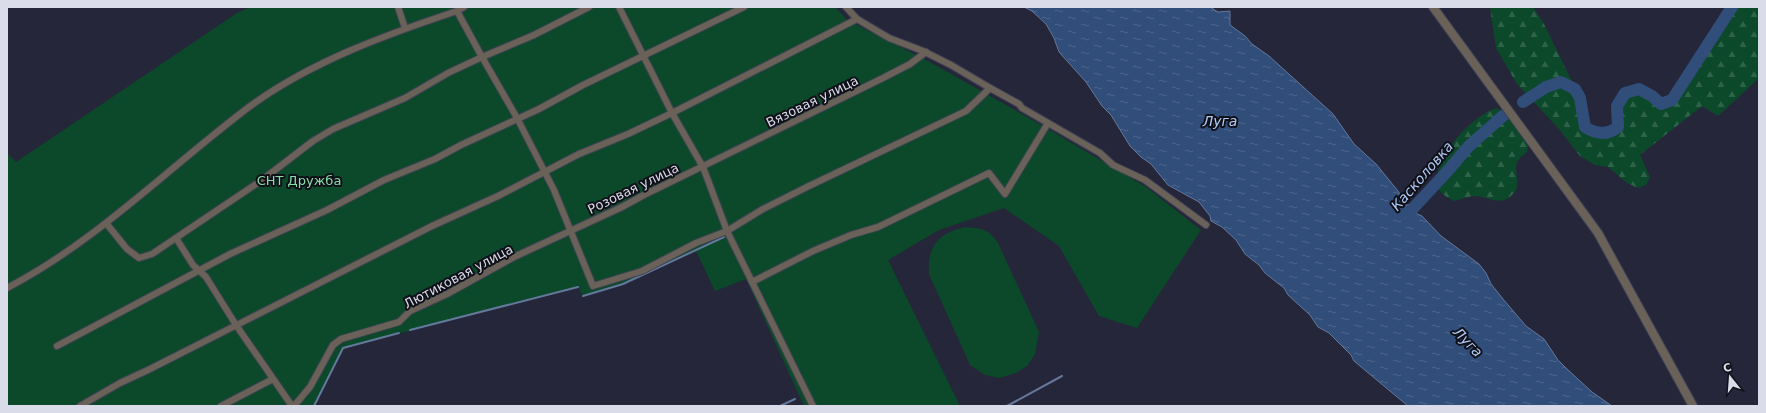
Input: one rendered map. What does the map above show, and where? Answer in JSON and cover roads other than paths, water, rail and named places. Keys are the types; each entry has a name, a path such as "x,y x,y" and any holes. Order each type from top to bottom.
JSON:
{"street":[{"path":"398,7 405,28"},
{"path":"7,288 36,273 80,244 250,107 296,78 351,50 405,28 457,11 464,7"},
{"path":"106,223 127,249 138,258 152,254 262,180 313,141 333,129 405,98 448,73 505,48 588,7"},
{"path":"619,7 672,113 704,166 726,231 812,406"},
{"path":"57,346 230,254 309,218 384,180 435,159 744,7"},
{"path":"846,7 857,19 889,38 926,52 951,65 1100,153 1112,165 1145,180 1206,225"},
{"path":"1433,7 1598,232 1693,406"},
{"path":"457,11 545,171 593,286 642,271 696,243 726,231 789,196 966,110 990,88"},
{"path":"80,406 120,383 432,226 498,196 545,171 672,113 857,19"},
{"name":"Вязовая улица","path":"704,166 883,78 910,64 926,52"},
{"path":"752,282 813,251 851,235 878,226 989,173 1005,194 1048,123"},
{"name":"Розовая улица","path":"570,230 622,207 704,166"},
{"name":"Лютиковая улица","path":"293,406 310,387 333,345 341,339 400,322 410,311 447,294 514,257 570,230"},
{"path":"176,238 192,265 206,277 236,325 293,406"},
{"path":"221,406 273,379"}],"water":[{"name":"Луга","path":"1024,7 1210,7 1218,12 1230,11 1230,25 1269,56 1333,114 1354,144 1376,164 1398,191 1402,197 1403,203 1406,205 1416,204 1415,211 1417,214 1422,216 1441,236 1479,264 1486,273 1491,284 1526,326 1544,339 1558,360 1567,369 1592,392 1612,406 1408,406 1354,361 1351,355 1329,333 1318,327 1310,315 1288,295 1284,288 1245,254 1236,240 1222,227 1211,221 1210,216 1199,202 1168,185 1151,164 1130,146 1111,115 1102,106 1086,82 1059,52 1054,38 1046,24 1032,11"}],"waterway":[{"name":"Касколовка","path":"1523,102 1546,87 1561,82 1575,89 1580,98 1585,127 1597,132 1610,132 1618,127 1617,106 1625,93 1639,89 1652,96 1661,104 1672,100 1732,7"},
{"name":"Касколовка","path":"1406,216 1469,146 1504,115"},
{"path":"583,296 623,284 724,237"},
{"path":"410,330 578,287"},
{"path":"314,406 343,348 399,333"},
{"path":"1007,406 1062,376"},
{"path":"780,406 795,399"}],"park label":[{"name":"СНТ Дружба","path":"299,180"}]}
